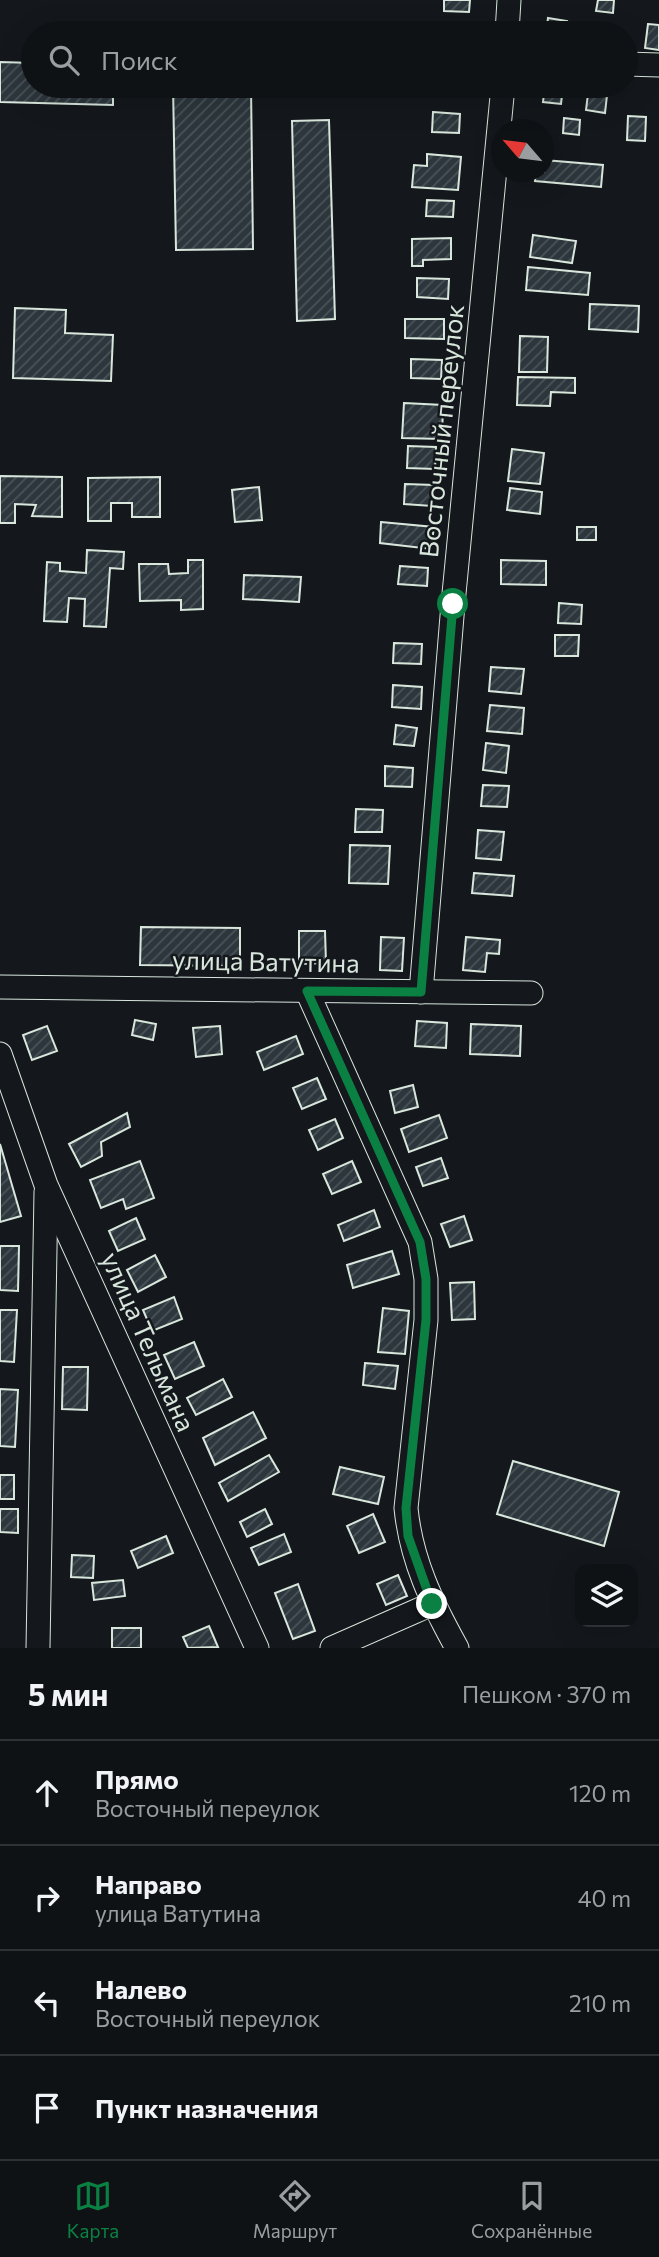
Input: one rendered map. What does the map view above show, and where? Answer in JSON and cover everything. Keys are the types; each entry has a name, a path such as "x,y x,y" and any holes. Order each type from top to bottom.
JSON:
{"street":[{"path":"508,21 509,0"},
{"path":"638,64 659,65"},
{"name":"Восточный переулок","path":"421,992 454,591 502,98"},
{"name":"улица Ватутина","path":"0,987 531,993"},
{"path":"307,991 420,1242 426,1279 426,1320 406,1508 408,1536 432,1604 457,1648"},
{"name":"улица Тельмана","path":"0,1054 46,1185 257,1648"},
{"path":"38,1648 46,1185"},
{"path":"332,1648 432,1604"}],"building":[{"path":"444,0 470,0 469,12 444,11"},
{"path":"598,0 614,0 613,13 596,11"},
{"path":"648,24 659,25 659,50 645,48"},
{"path":"0,62 21,63 21,98 113,98 113,105 0,102"},
{"path":"173,98 251,98 253,249 176,250"},
{"path":"544,98 562,98 561,104 543,102"},
{"path":"588,98 607,98 605,113 586,110"},
{"path":"433,112 460,114 459,133 432,132"},
{"path":"628,116 646,117 645,141 627,140"},
{"path":"564,118 580,120 579,135 563,133"},
{"path":"329,120 335,319 297,321 292,121"},
{"path":"427,154 461,157 458,190 412,187 414,165 427,166"},
{"path":"554,161 603,165 601,187 546,182 554,182"},
{"path":"427,200 454,201 453,217 426,216"},
{"path":"533,235 576,241 572,263 530,257"},
{"path":"451,238 451,259 423,260 423,266 412,266 412,239"},
{"path":"528,267 590,273 588,295 526,290"},
{"path":"417,278 449,279 448,299 417,297"},
{"path":"590,304 639,306 638,332 589,329"},
{"path":"15,308 66,310 65,333 113,335 111,381 13,378"},
{"path":"405,319 444,319 444,339 405,338"},
{"path":"520,336 548,337 547,372 519,372"},
{"path":"411,359 442,360 441,379 411,378"},
{"path":"518,377 575,378 575,393 551,392 550,406 517,405"},
{"path":"404,403 443,405 442,439 402,438"},
{"path":"408,446 436,447 435,469 407,468"},
{"path":"512,449 544,453 540,484 508,481"},
{"path":"0,476 62,477 62,517 32,516 36,505 15,504 15,523 0,523"},
{"path":"160,477 160,517 132,517 132,503 111,503 111,521 88,521 88,478"},
{"path":"405,484 434,485 432,506 404,504"},
{"path":"259,487 262,520 235,522 232,490"},
{"path":"510,488 542,492 540,514 507,510"},
{"path":"381,522 434,527 431,549 380,543"},
{"path":"577,527 596,527 596,540 577,540"},
{"path":"87,550 124,552 123,569 110,568 106,627 84,626 85,599 69,598 67,622 44,621 47,562 60,563 60,571 86,573"},
{"path":"188,560 203,560 203,609 181,610 181,600 140,601 139,564 168,564 169,574 188,573"},
{"path":"501,560 546,561 546,585 501,584"},
{"path":"400,566 428,568 427,586 398,584"},
{"path":"244,575 301,577 299,602 243,599"},
{"path":"559,603 582,605 581,624 558,623"},
{"path":"555,635 579,635 578,656 555,656"},
{"path":"394,643 422,644 421,664 393,663"},
{"path":"491,667 524,669 521,694 489,691"},
{"path":"393,685 422,687 421,709 392,707"},
{"path":"490,705 524,708 522,734 487,731"},
{"path":"396,725 417,728 414,746 394,744"},
{"path":"486,743 509,746 506,773 483,770"},
{"path":"385,766 413,768 412,787 385,786"},
{"path":"483,785 509,786 507,807 481,806"},
{"path":"356,809 383,810 382,832 355,832"},
{"path":"478,830 504,832 501,860 476,858"},
{"path":"350,845 390,846 388,884 349,883"},
{"path":"474,873 514,876 512,896 472,893"},
{"path":"141,927 240,928 240,966 140,965"},
{"path":"299,931 325,931 326,963 299,964"},
{"path":"381,937 404,938 402,971 380,970"},
{"path":"466,937 500,940 499,954 487,953 485,972 463,970"},
{"path":"135,1020 156,1024 153,1040 132,1035"},
{"path":"417,1021 447,1023 446,1048 415,1046"},
{"path":"471,1024 521,1026 520,1056 470,1054"},
{"path":"47,1026 57,1051 32,1060 23,1035"},
{"path":"220,1026 222,1054 196,1057 193,1028"},
{"path":"296,1036 303,1054 264,1070 257,1052"},
{"path":"317,1078 326,1099 302,1109 293,1088"},
{"path":"413,1085 418,1107 395,1113 390,1091"},
{"path":"127,1113 130,1127 101,1142 102,1156 81,1167 69,1144"},
{"path":"439,1115 447,1138 409,1152 401,1129"},
{"path":"335,1119 343,1138 318,1150 309,1130"},
{"path":"0,1144 21,1216 0,1222"},
{"path":"441,1158 448,1178 423,1186 416,1167"},
{"path":"140,1161 154,1198 126,1209 123,1199 101,1208 90,1180"},
{"path":"352,1161 361,1182 332,1194 323,1174"},
{"path":"374,1210 380,1227 344,1241 338,1225"},
{"path":"464,1216 472,1240 450,1247 441,1224"},
{"path":"136,1218 145,1239 118,1251 109,1231"},
{"path":"0,1246 19,1246 18,1291 0,1290"},
{"path":"392,1251 399,1274 353,1288 347,1265"},
{"path":"155,1255 166,1277 138,1292 127,1270"},
{"path":"474,1282 475,1319 452,1320 450,1283"},
{"path":"174,1297 182,1319 152,1331 143,1310"},
{"path":"383,1308 409,1311 405,1354 378,1352"},
{"path":"0,1310 17,1310 14,1362 0,1361"},
{"path":"194,1342 204,1366 175,1379 164,1355"},
{"path":"365,1363 398,1366 395,1389 363,1385"},
{"path":"63,1367 88,1367 87,1410 62,1409"},
{"path":"223,1379 232,1397 196,1415 187,1398"},
{"path":"0,1389 18,1390 15,1447 0,1446"},
{"path":"253,1412 266,1438 215,1465 203,1438"},
{"path":"269,1455 279,1472 228,1501 219,1483"},
{"path":"513,1461 619,1492 604,1546 497,1514"},
{"path":"340,1467 384,1477 378,1504 333,1494"},
{"path":"0,1475 14,1475 14,1499 0,1499"},
{"path":"0,1509 18,1509 18,1533 0,1532"},
{"path":"265,1509 272,1524 247,1537 240,1522"},
{"path":"373,1514 385,1542 359,1553 347,1526"},
{"path":"284,1534 291,1552 259,1565 251,1548"},
{"path":"166,1536 173,1553 138,1568 131,1551"},
{"path":"72,1555 94,1556 93,1578 71,1577"},
{"path":"398,1575 407,1596 386,1605 377,1584"},
{"path":"123,1580 125,1596 94,1600 92,1583"},
{"path":"298,1584 315,1631 293,1639 275,1593"},
{"path":"209,1626 218,1647 188,1648 183,1637"},
{"path":"112,1628 141,1628 141,1648 112,1648"}],"route":[{"path":"432,1604 408,1536 406,1508 426,1320 426,1279 420,1242 307,991 421,992 453,604"}]}
